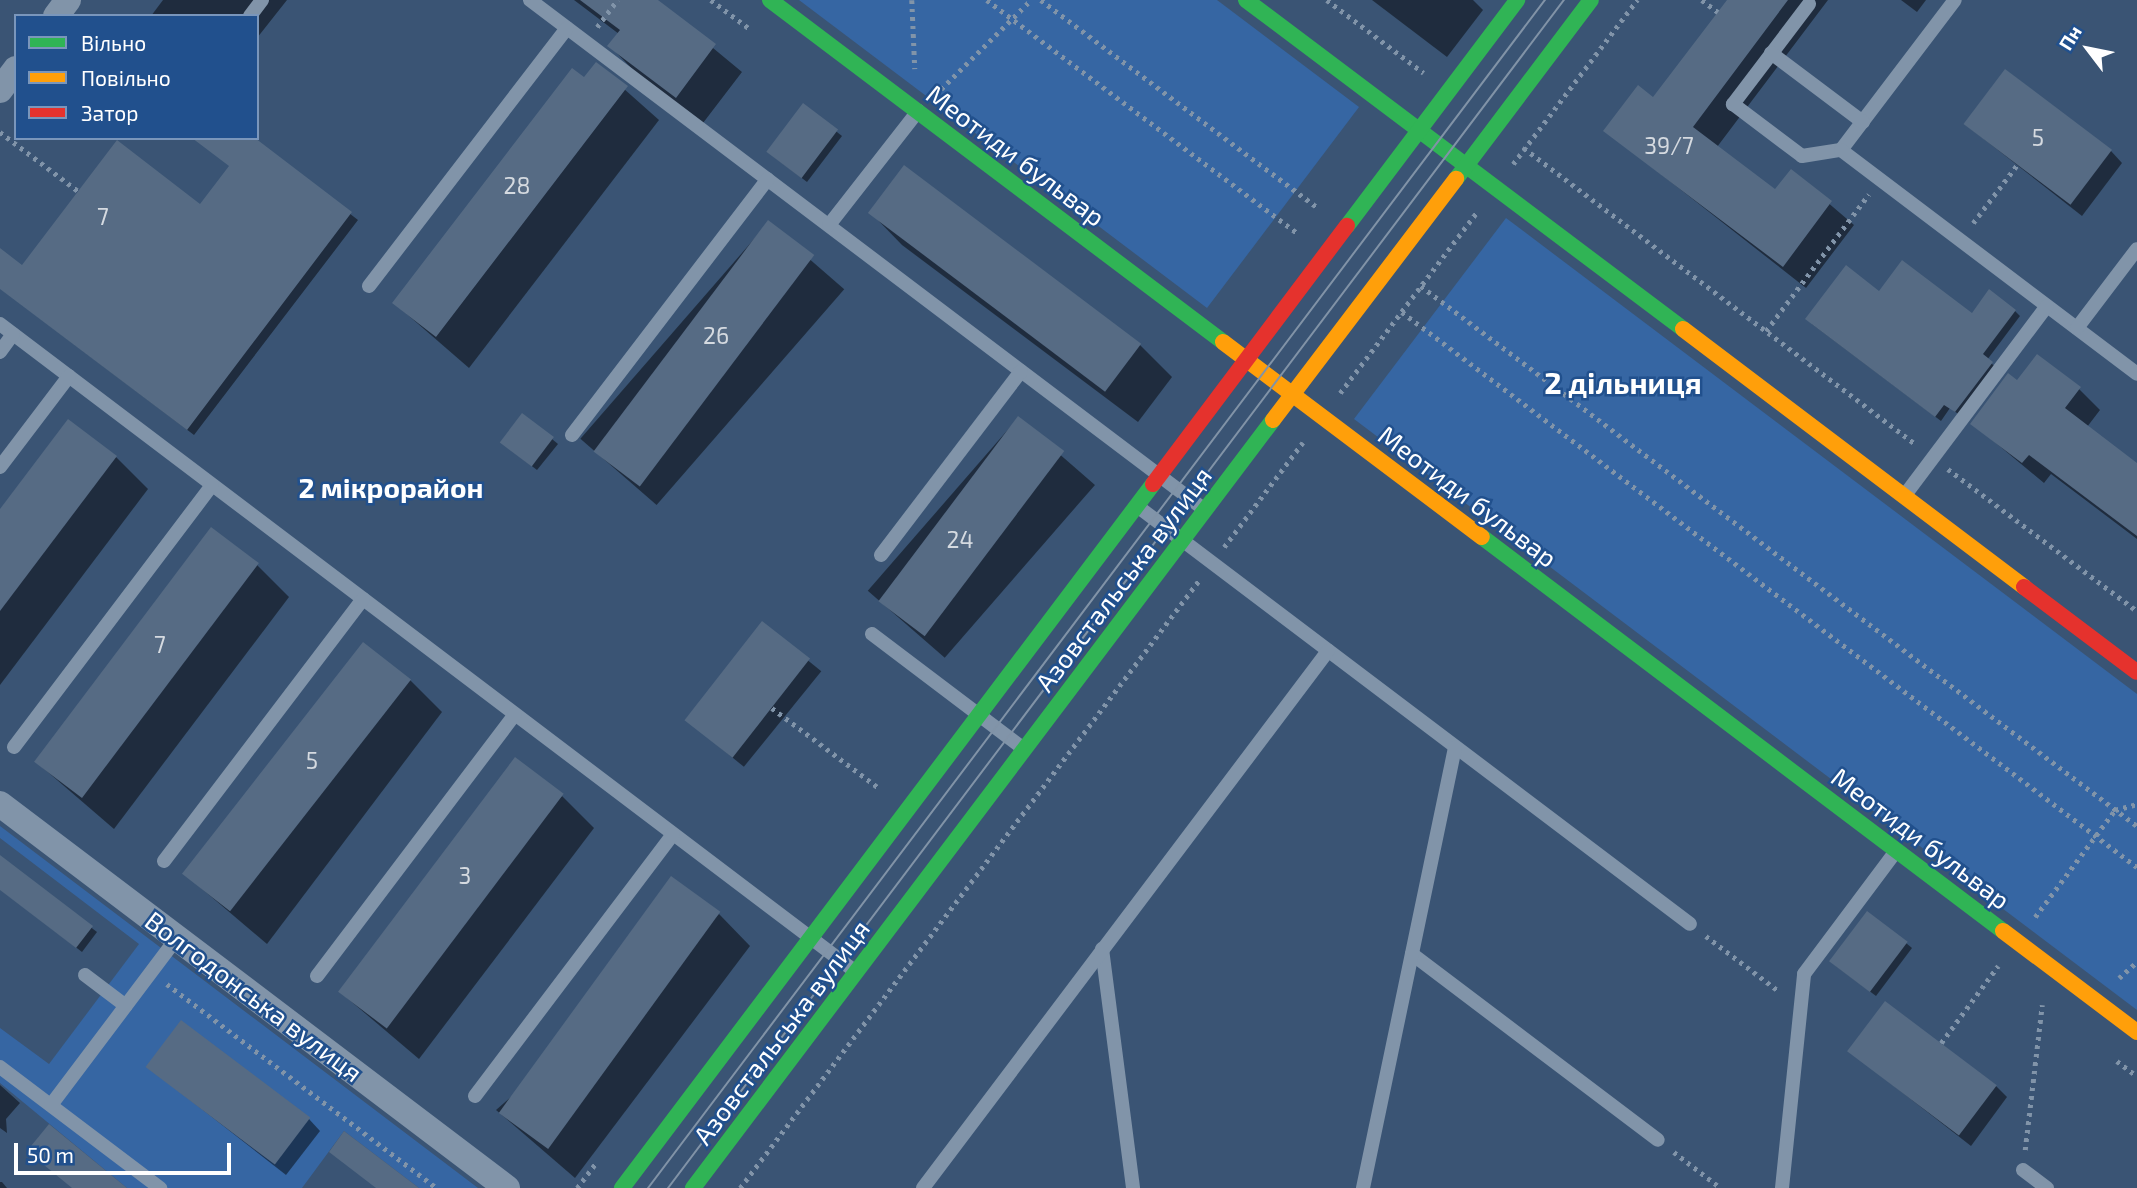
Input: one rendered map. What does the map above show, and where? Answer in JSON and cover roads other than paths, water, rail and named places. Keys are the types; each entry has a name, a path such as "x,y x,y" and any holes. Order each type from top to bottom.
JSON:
{"street":[{"name":"Меотиди бульвар","path":"770,0 2137,1032"},
{"path":"1246,0 2137,672"},
{"name":"Азовстальська вулиця","path":"622,1188 1517,0"},
{"name":"Азовстальська вулиця","path":"693,1188 1591,0"},
{"path":"0,90 14,72"},
{"name":"Волгодонська вулиця","path":"0,804 507,1188"}],"lane":[{"path":"530,0 1206,510"},
{"path":"1809,4 1733,104 1802,156 1841,150 1955,0"},
{"path":"369,286 567,28"},
{"path":"1771,52 1863,122"},
{"path":"829,225 918,111"},
{"path":"1841,150 2137,374"},
{"path":"572,435 768,179"},
{"path":"2077,328 2137,249"},
{"path":"1904,496 2048,306"},
{"path":"0,324 856,972"},
{"path":"0,352 13,334"},
{"path":"881,555 1021,371"},
{"path":"0,467 69,376"},
{"path":"14,747 212,485"},
{"path":"1136,506 1690,924"},
{"path":"164,861 363,599"},
{"path":"872,634 1025,749"},
{"path":"924,1187 1328,651"},
{"path":"317,976 515,714"},
{"path":"1363,1188 1455,747"},
{"path":"475,1096 673,834"},
{"path":"1782,1188 1804,974 1896,850"},
{"path":"51,1105 177,938"},
{"path":"1102,949 1133,1188"},
{"path":"1412,954 1658,1140"},
{"path":"85,975 126,1006"},
{"path":"0,1067 160,1188"},
{"path":"2023,1170 2047,1188"}],"tram line":[{"path":"648,1188 1545,0"},
{"path":"668,1188 1564,0"}],"district":[{"name":"2 дільниця","path":"1623,382"},
{"name":"2 мікрорайон","path":"391,487"}]}
